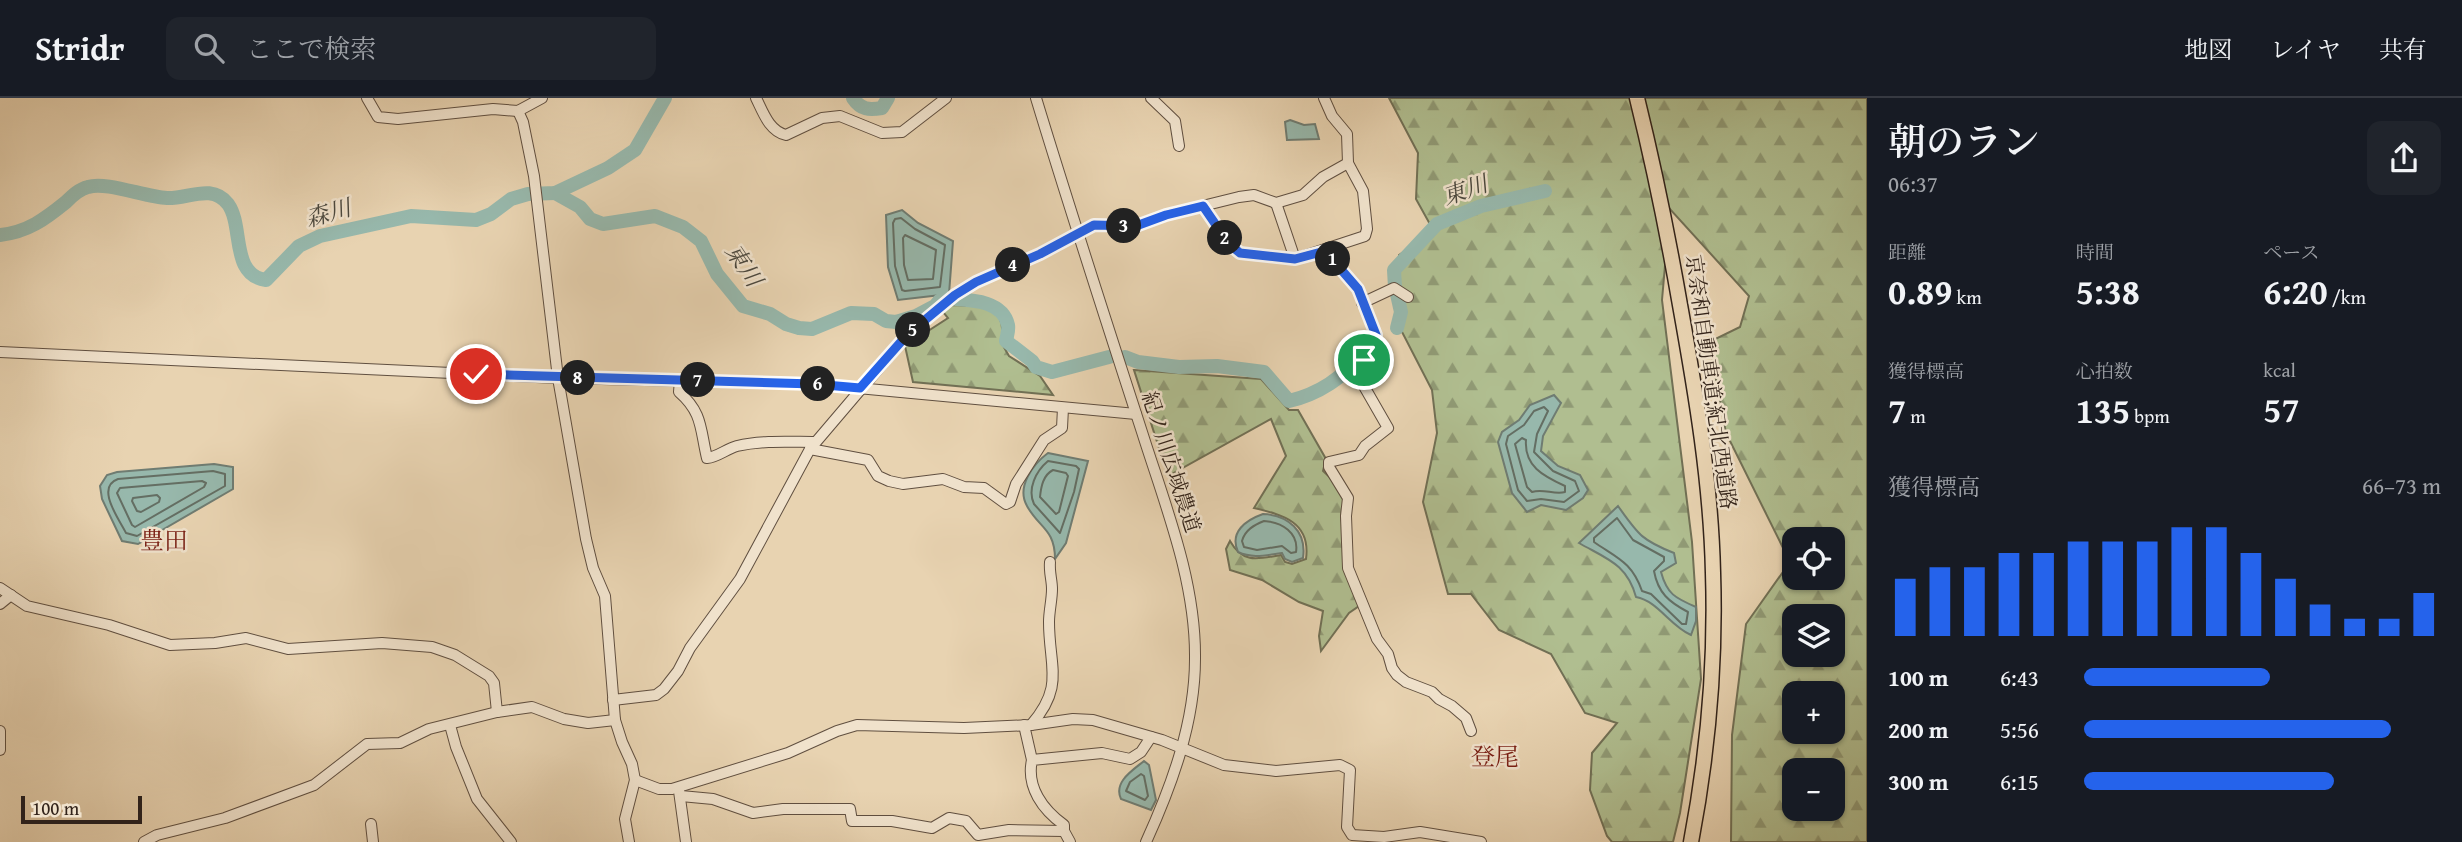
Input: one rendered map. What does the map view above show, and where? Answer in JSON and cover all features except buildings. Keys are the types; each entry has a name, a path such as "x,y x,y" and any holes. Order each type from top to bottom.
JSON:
{"highway":[{"name":"京奈和自動車道;紀北西道路","path":"1637,98 1666,228 1701,426 1709,500 1713,644 1709,718 1701,789 1691,842"}],"street":[{"path":"367,98 378,117 398,119 493,110 518,111 542,98"},
{"path":"757,98 770,124 777,132 786,135 822,118 840,116 881,133 902,132 946,98"},
{"name":"紀ノ川広域農道","path":"1036,98 1176,541 1191,602 1196,658 1192,698 1170,789 1146,842"},
{"path":"1151,98 1175,121 1180,146"},
{"path":"1203,206 1236,251 1295,259 1325,251 1367,233 1363,191 1348,163 1347,134 1332,116 1324,98"},
{"path":"518,111 526,136 558,378 586,538 593,568 605,596 615,720 632,764 635,780 625,819 626,840"},
{"path":"613,700 656,695 664,689 740,579 813,445 907,335 955,295 976,282 1040,254 1094,225 1145,224 1166,215 1254,195 1276,203 1303,195 1323,177 1348,163"},
{"path":"1276,203 1295,259"},
{"path":"1325,251 1354,283 1378,342 1376,349 1357,367 1357,374 1388,428 1365,446 1359,455 1329,462 1329,467 1348,498 1346,516 1349,568 1377,639 1388,654 1396,675 1432,692 1452,706 1466,718 1471,731"},
{"path":"1362,303 1394,288 1408,297"},
{"path":"0,352 558,378 860,388 1136,415"},
{"path":"680,380 679,392 690,401 701,423 707,458 737,446 758,443 813,445 868,460 878,476 889,481 903,484 943,479 964,487 984,488 1006,504 1010,502 1016,484 1044,440 1062,428 1063,408"},
{"path":"1050,562 1052,589 1049,620 1054,670 1046,706 1028,725 1032,760 1030,771 1041,804 1064,825 1070,842"},
{"path":"0,588 27,606 109,625 170,645 215,643 246,638 288,649 382,643 432,647 455,655 488,676 494,683 497,712"},
{"path":"0,604 11,594"},
{"path":"144,842 157,835 225,818 313,785 368,744 400,743 450,724 497,712 532,707 588,723 615,720"},
{"path":"680,792 857,725 964,728 1028,725 1073,719 1093,720 1151,737 1224,765 1276,771 1340,765 1350,770 1347,827 1352,835 1384,837 1420,832 1480,842"},
{"path":"450,724 456,747 477,799 511,842"},
{"path":"0,731 0,750"},
{"path":"1032,760 1102,753 1130,759 1140,752 1151,737"},
{"path":"635,780 659,789 713,799 753,813 783,809 850,810 852,821 892,821 932,828 949,818 966,821 978,835 1009,830 1064,831"},
{"path":"680,792 686,842"},
{"path":"371,824 373,842"}],"green space":[{"path":"1389,98 1867,98 1867,842 1731,842 1732,735 1746,624 1782,573 1782,590 1845,590 1845,527 1782,527 1782,546 1726,433 1709,342 1740,327 1749,296 1670,209 1662,300 1692,542 1701,679 1673,842 1612,842 1607,836 1590,790 1592,753 1617,723 1585,713 1551,654 1499,630 1471,594 1448,594 1423,502 1437,433 1432,390 1401,330 1397,283 1399,255 1414,245 1431,226 1416,199 1418,153"},
{"path":"952,305 982,307 996,314 1001,320 1001,342 1009,356 1040,376 1053,395 913,382 905,346 948,318 943,312"},
{"path":"1134,370 1261,379 1289,410 1298,410 1326,459 1323,471 1337,484 1344,499 1341,517 1359,606 1349,613 1321,651 1319,636 1323,611 1299,602 1262,580 1230,570 1226,549 1230,541 1246,557 1281,555 1285,562 1292,564 1306,559 1304,536 1293,522 1254,508 1286,456 1271,419 1168,476"}],"water":[{"path":"1290,120 1304,125 1315,124 1319,139 1287,140 1285,122"},
{"path":"902,210 918,223 953,241 949,294 898,300 888,267 886,215"},
{"path":"1554,395 1561,403 1543,436 1541,451 1558,466 1580,475 1588,490 1583,498 1566,510 1541,505 1527,512 1512,493 1498,442 1502,432 1519,420 1530,405"},
{"path":"1048,453 1088,461 1066,543 1055,559 1049,535 1024,499 1028,477"},
{"path":"214,464 233,467 233,489 138,544 122,541 102,499 100,486 107,475"},
{"path":"1618,506 1641,535 1674,553 1676,563 1661,572 1673,594 1696,607 1696,621 1691,635 1651,603 1636,597 1627,577 1615,564 1579,543"},
{"path":"1263,514 1288,521 1294,526 1302,540 1303,558 1292,562 1285,559 1282,553 1254,556 1238,552 1237,533 1245,523"},
{"path":"1144,761 1149,765 1156,800 1151,810 1121,799 1119,793 1125,777"}],"waterway":[{"name":"森川","path":"0,235 36,224 88,187 105,186 167,198 215,194 228,204 233,213 239,248 247,269 266,280 299,246 320,236 411,216 476,220 491,214 511,199 528,194 555,193 608,168 635,150 665,98"},
{"name":"森川","path":"853,98 862,107 873,109 882,108 888,98"},
{"name":"東川","path":"1395,287 1394,270 1437,224 1481,206 1545,191"},
{"name":"東川","path":"555,193 580,207 590,219 603,224 655,216 683,227 701,241 717,274 743,306 770,314 799,328 812,329 851,313 874,314 886,321 896,322 916,316 935,306 940,300 948,300"},
{"name":"東川","path":"1396,290 1401,312 1397,328"},
{"name":"東川","path":"956,299 987,304 1000,311 1008,325 1006,341 1036,367 1052,372 1109,357"},
{"name":"東川","path":"1125,357 1138,362 1179,367 1217,366 1264,372 1289,401 1330,384 1364,356"}],"district":[{"name":"豊田","path":"164,541"},
{"name":"登尾","path":"1495,757"}],"route":[{"path":"476,374 814,384 860,388 907,335 955,295 976,282 1040,254 1094,225 1136,226 1203,206 1229,244 1240,253 1295,259 1325,251 1358,289 1376,335 1376,349 1364,360"}]}
